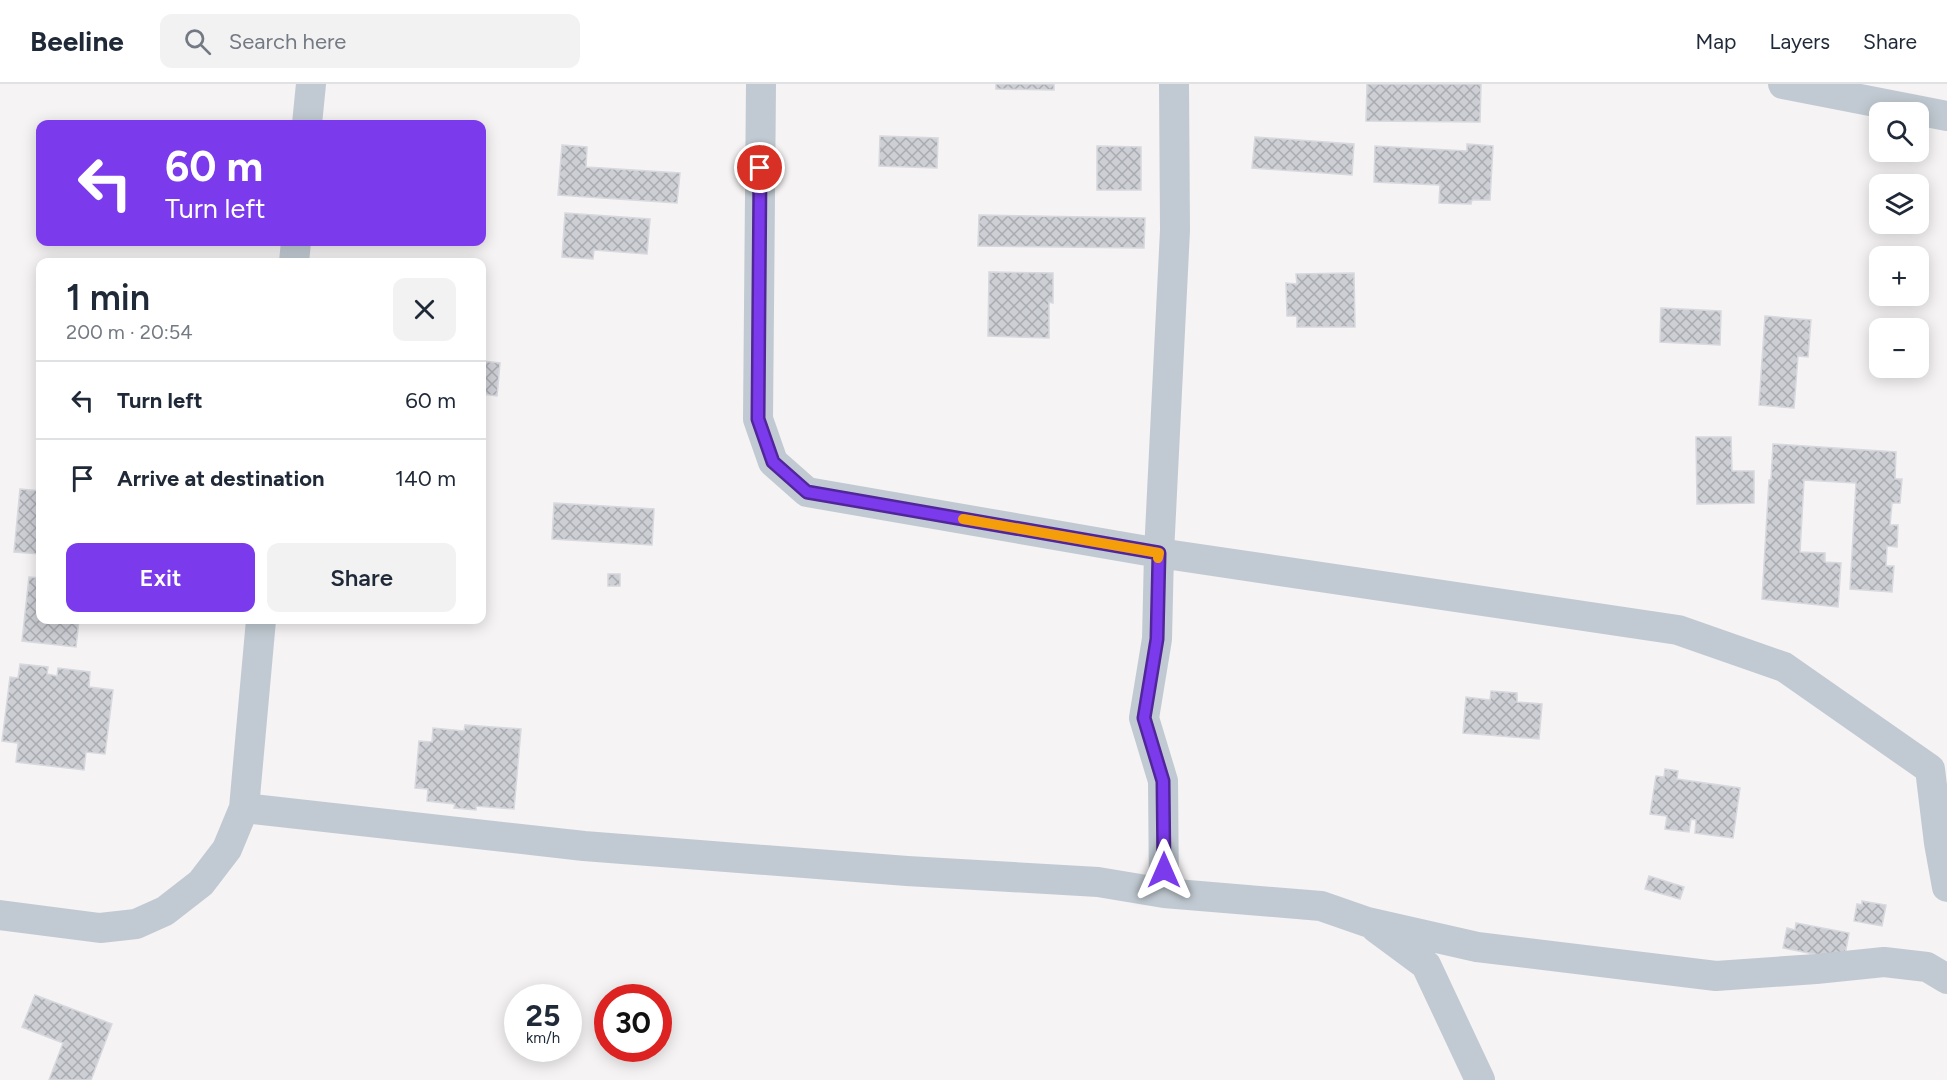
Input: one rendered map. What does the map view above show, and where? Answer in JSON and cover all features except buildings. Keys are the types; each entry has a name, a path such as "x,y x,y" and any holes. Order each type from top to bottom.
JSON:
{"street":[{"path":"307,120 311,84"},
{"path":"761,84 758,419 773,462 807,492 1159,553 1678,630 1784,667 1938,772 1939,843 1947,887"},
{"path":"1164,893 1163,781 1144,718 1157,639 1175,230 1174,84"},
{"path":"1783,84 1947,116"},
{"path":"0,915 100,928 136,924 165,911 201,883 227,849 244,808 261,624"},
{"path":"244,808 584,846 907,871 1098,882 1164,893 1321,906 1367,922 1477,947 1716,976 1884,962 1927,967 1947,979"},
{"path":"1367,922 1426,965 1480,1080"}],"slow traffic":[{"path":"963,519 1159,553 1158,558"}],"route":[{"path":"760,168 758,419 773,462 807,492 1159,553 1157,639 1144,718 1163,781 1164,870"}]}
